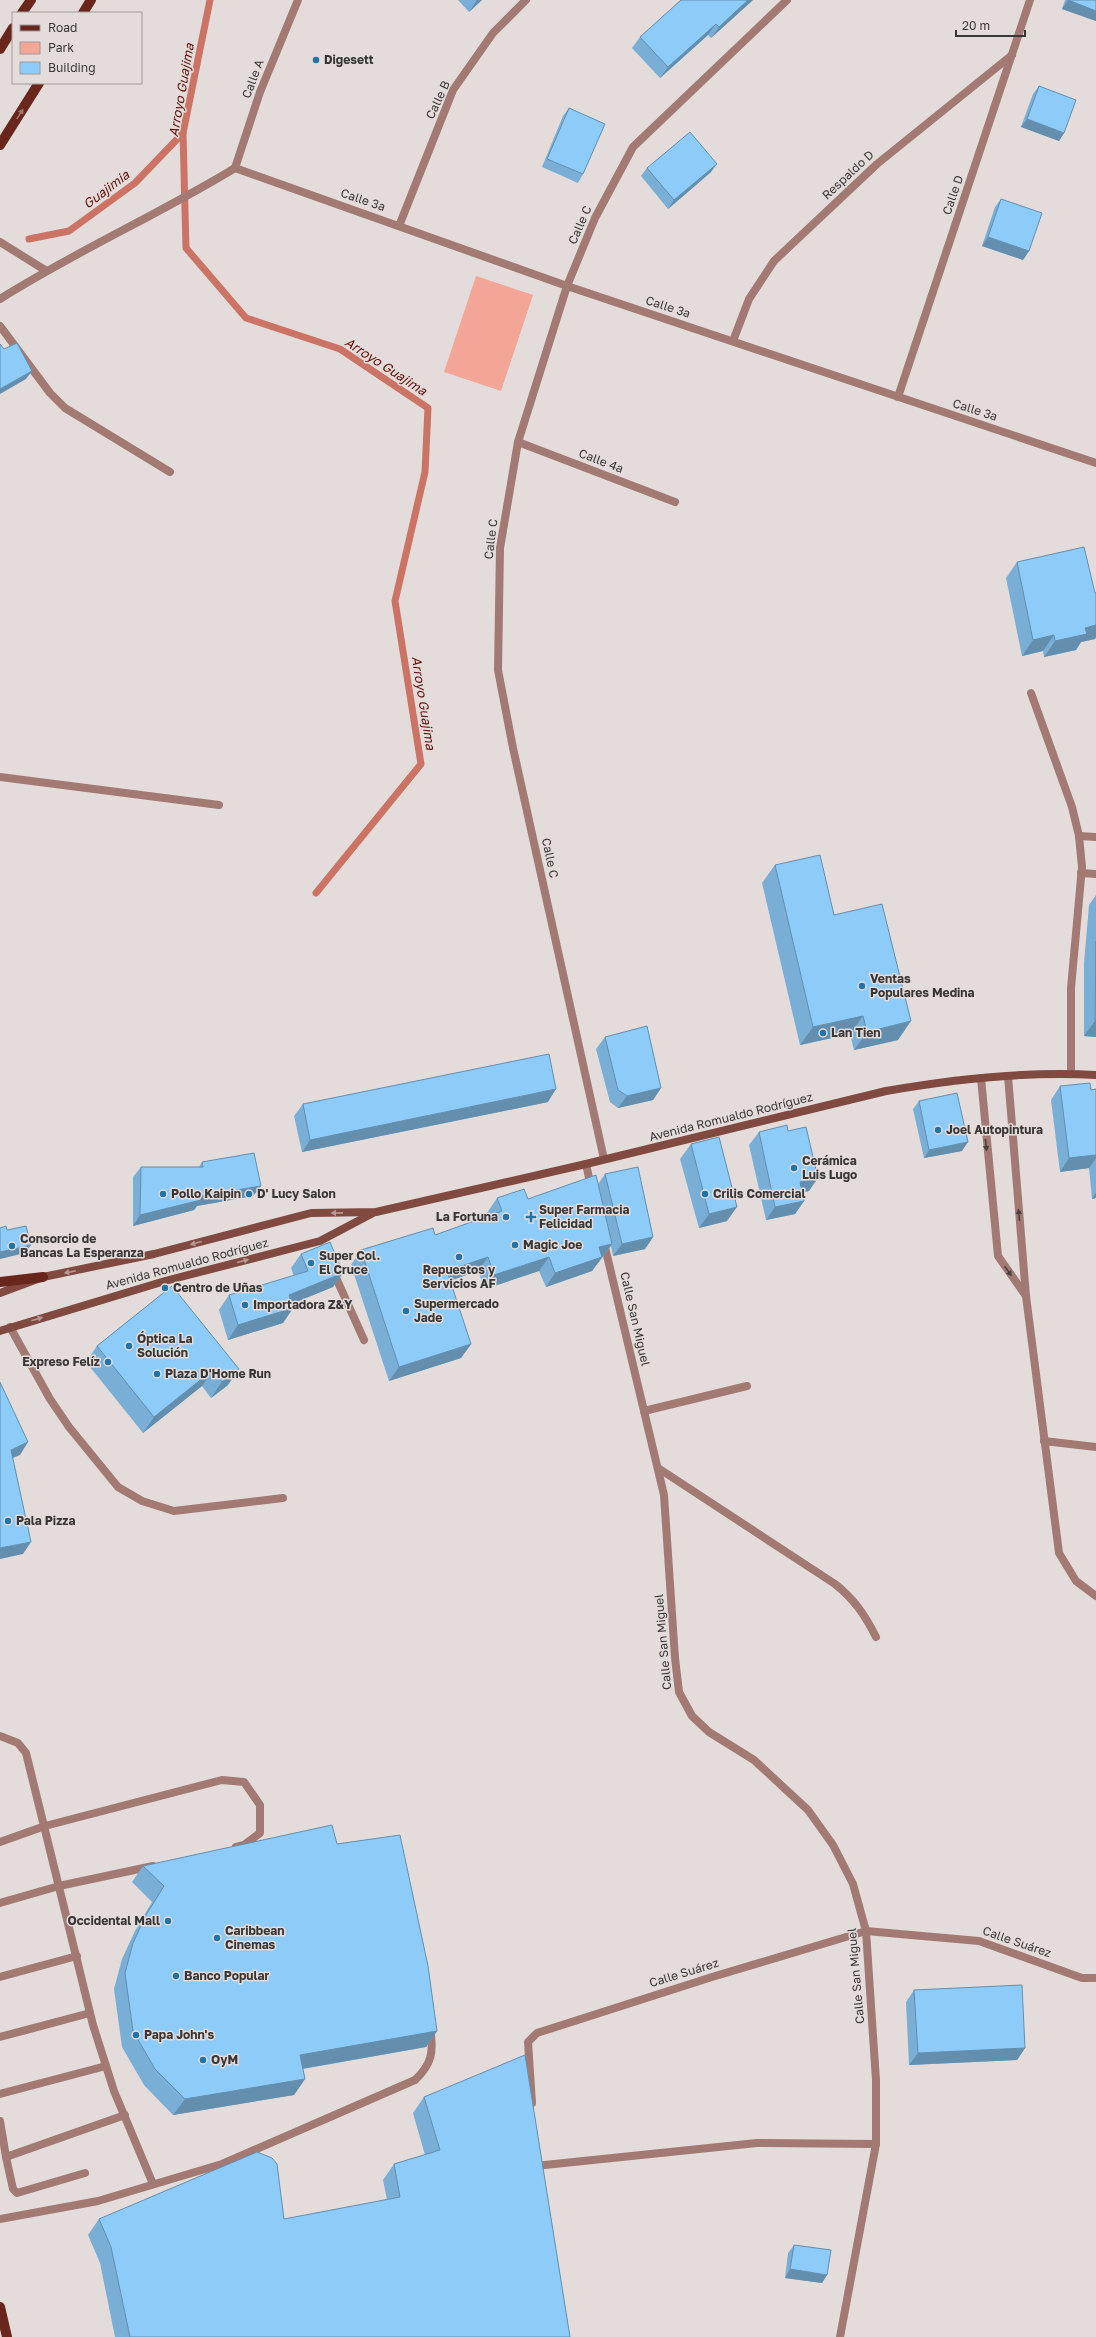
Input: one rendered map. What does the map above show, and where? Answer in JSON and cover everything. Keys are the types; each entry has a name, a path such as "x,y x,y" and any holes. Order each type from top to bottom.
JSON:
{"main road":[{"path":"23,12 31,0"},
{"path":"84,12 91,0"},
{"path":"0,49 12,30"},
{"path":"0,145 38,84"},
{"name":"Avenida Romualdo Rodríguez","path":"0,1293 43,1277 154,1254 311,1213 376,1212 586,1164 886,1091 930,1083 981,1078 1072,1073 1096,1075"},
{"name":"Avenida Romualdo Rodríguez","path":"0,1331 165,1281 321,1244 376,1212"},
{"path":"0,1282 43,1277"},
{"path":"0,2307 7,2337"}],"street":[{"name":"Calle A","path":"235,168 260,92 298,0"},
{"name":"Calle B","path":"399,226 453,90 493,33 526,0"},
{"name":"Calle C","path":"604,1159 513,748 498,670 500,548 518,442 567,286 595,218 633,147 787,0"},
{"name":"Calle D","path":"898,397 1013,55 1030,0"},
{"name":"Respaldo D","path":"732,341 749,299 774,261 877,164 1013,55"},
{"path":"0,298 45,270 156,214 235,168"},
{"name":"Calle 3a","path":"235,168 567,286 1096,463"},
{"path":"0,242 45,270"},
{"path":"0,326 50,393 65,408 170,472"},
{"name":"Calle 4a","path":"518,442 675,502"},
{"path":"1031,693 1072,807 1079,836 1081,873 1071,988 1072,1073"},
{"path":"0,777 219,805"},
{"path":"1079,836 1096,837"},
{"path":"1081,873 1096,874"},
{"path":"1008,1076 1026,1296 1059,1553 1076,1581 1096,1596"},
{"path":"981,1078 998,1256 1026,1296"},
{"path":"586,1164 593,1195"},
{"name":"Calle San Miguel","path":"602,1233 664,1496 675,1658 679,1692 692,1716 709,1732 754,1760 808,1810 833,1845 853,1884 866,1931 876,2080 876,2144 840,2337"},
{"path":"329,1262 364,1340"},
{"path":"10,1327 50,1399 69,1427 118,1487 142,1501 174,1511 282,1498"},
{"path":"644,1411 747,1386"},
{"path":"1044,1441 1096,1447"},
{"path":"658,1468 835,1584 850,1596 863,1611 876,1637"},
{"path":"0,1736 18,1743 26,1753 90,2013 106,2066 153,2184"},
{"path":"0,1842 45,1826 222,1780 244,1782 260,1805 260,1833 244,1845 229,1849"},
{"path":"0,1903 59,1886 159,1864"},
{"name":"Calle Suárez","path":"532,2112 528,2042 537,2033 712,1977 866,1931 979,1941 1082,1978 1096,1978"},
{"path":"0,1977 77,1956"},
{"path":"0,2037 90,2013"},
{"path":"0,2219 98,2201 222,2164 415,2080 426,2069 431,2054 432,2039 428,2015"},
{"path":"0,2094 106,2066"},
{"path":"6,2157 125,2115"},
{"path":"0,2121 13,2189 17,2193 85,2174"},
{"path":"536,2166 757,2143 876,2144"}],"green space":[{"path":"476,276 533,295 501,391 444,372"}],"building":[{"path":"681,0 748,0 719,27 716,24 668,67 640,37"},
{"path":"1068,0 1096,0 1096,11"},
{"path":"1039,86 1076,100 1064,133 1027,119"},
{"path":"569,108 605,124 583,174 547,159"},
{"path":"690,132 717,164 674,200 647,168"},
{"path":"1001,199 1042,213 1029,251 988,237"},
{"path":"17,343 32,371 0,389 0,344 4,349"},
{"path":"1084,547 1096,593 1096,625 1085,628 1087,634 1055,641 1054,635 1033,640 1017,562"},
{"path":"820,855 834,915 882,904 911,1021 867,1032 863,1016 813,1027 775,865"},
{"path":"1096,941 1096,1021 1095,1021"},
{"path":"647,1026 661,1088 627,1096 618,1090 605,1037"},
{"path":"549,1054 556,1089 310,1140 303,1104"},
{"path":"1090,1083 1091,1090 1096,1089 1096,1155 1069,1158 1060,1086"},
{"name":"Joel Autopintura","path":"957,1093 968,1142 929,1150 919,1101"},
{"path":"787,1125 788,1131 806,1127 818,1178 800,1182 804,1201 775,1207 759,1132"},
{"path":"719,1137 737,1207 709,1214 691,1144"},
{"path":"254,1153 261,1186 201,1196 201,1200 140,1215 141,1167 203,1167 202,1162"},
{"path":"638,1167 653,1237 622,1244 605,1174"},
{"path":"596,1175 612,1244 599,1247 602,1257 555,1273 549,1257 494,1275 488,1257 447,1271 471,1344 399,1367 361,1250 433,1228 435,1235 502,1211 497,1198 524,1189 528,1199"},
{"path":"6,1226 7,1230 26,1226 31,1245 0,1252 0,1228"},
{"path":"330,1242 343,1273 289,1295 293,1308 238,1325 229,1295 308,1271 301,1254"},
{"name":"Plaza D'Home Run","path":"172,1286 239,1369 222,1382 213,1370 154,1417 97,1346"},
{"path":"0,1382 28,1442 11,1450 31,1542 0,1548"},
{"path":"332,1825 337,1844 400,1835 428,1966 437,2031 300,2055 305,2079 185,2099 155,2069 133,2031 125,1973 133,1943 146,1915 164,1886 143,1866"},
{"path":"1022,1985 1025,2048 918,2053 914,1990"},
{"path":"525,2055 570,2337 130,2337 111,2247 99,2219 257,2152 272,2158 277,2164 284,2219 400,2197 394,2164 440,2150 424,2097"},
{"path":"794,2245 831,2250 827,2275 790,2269"}],"waterway":[{"name":"Arroyo Guajima","path":"210,0 183,133 186,248 246,318 340,349 428,408 425,472 395,601 421,764 316,893"},
{"name":"Guajimia","path":"29,239 69,231 135,183 183,133"}],"place":[{"name":"Digesett","path":"316,60"},
{"name":"Ventas Populares Medina","path":"862,986"},
{"name":"Lan Tien","path":"823,1033"},
{"name":"Joel Autopintura","path":"938,1130"},
{"name":"Cerámica Luis Lugo","path":"794,1168"},
{"name":"Pollo Kaipin","path":"163,1194"},
{"name":"D' Lucy Salon","path":"249,1194"},
{"name":"Crilis Comercial","path":"705,1194"},
{"name":"La Fortuna","path":"506,1217"},
{"name":"Super Farmacia Felicidad","path":"531,1217"},
{"name":"Magic Joe","path":"515,1245"},
{"name":"Consorcio de Bancas La Esperanza","path":"12,1246"},
{"name":"Repuestos y Servicios AF","path":"459,1257"},
{"name":"Super Col. El Cruce","path":"311,1263"},
{"name":"Centro de Uñas","path":"165,1288"},
{"name":"Importadora Z&Y","path":"245,1305"},
{"name":"Supermercado Jade","path":"406,1311"},
{"name":"Óptica La Solución","path":"129,1346"},
{"name":"Expreso Felíz","path":"108,1362"},
{"name":"Plaza D'Home Run","path":"157,1374"},
{"name":"Pala Pizza","path":"8,1521"},
{"name":"Occidental Mall","path":"168,1921"},
{"name":"Caribbean Cinemas","path":"217,1938"},
{"name":"Banco Popular","path":"176,1976"},
{"name":"Papa John's","path":"136,2035"},
{"name":"OyM","path":"203,2060"}]}
